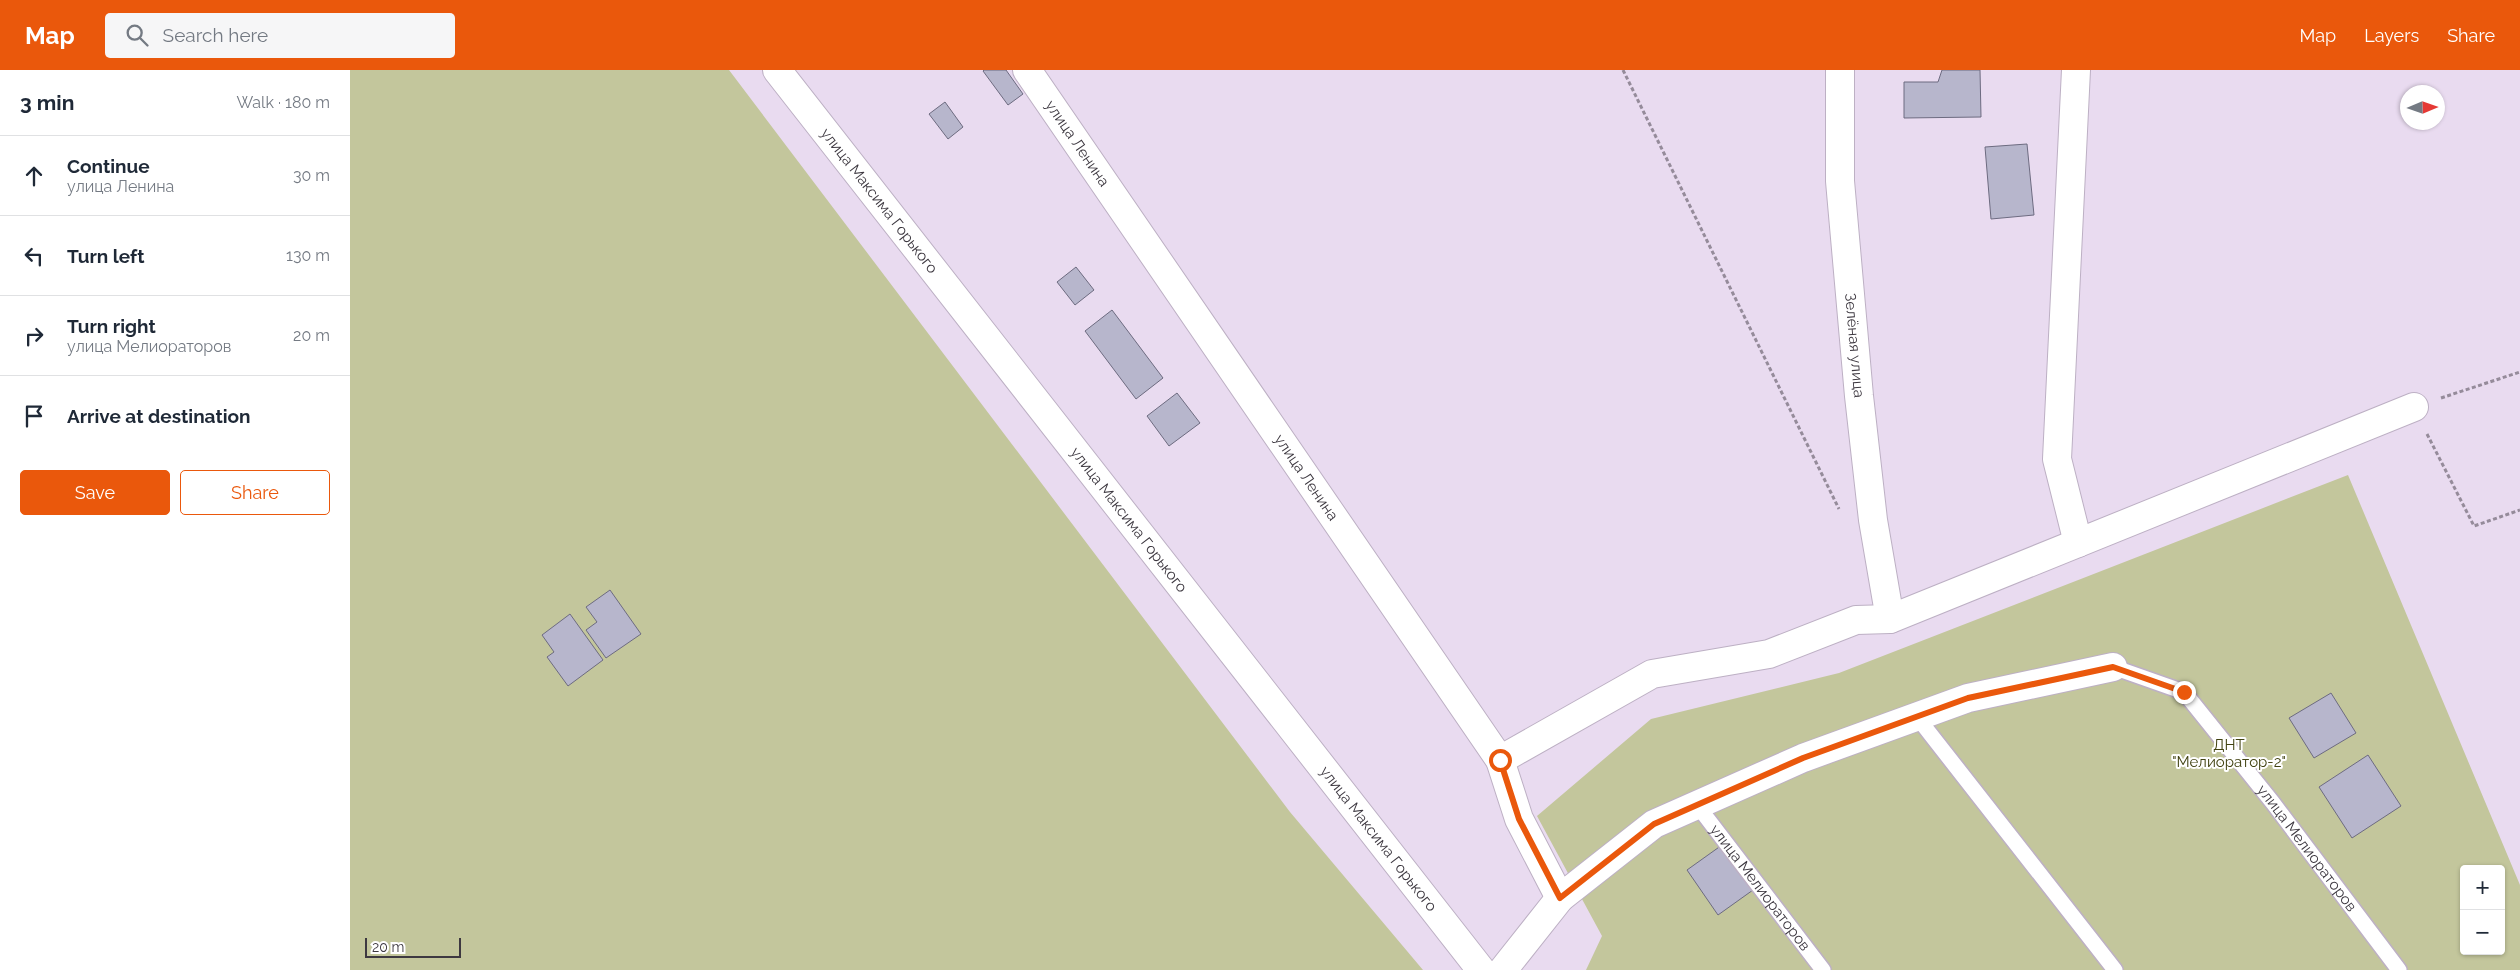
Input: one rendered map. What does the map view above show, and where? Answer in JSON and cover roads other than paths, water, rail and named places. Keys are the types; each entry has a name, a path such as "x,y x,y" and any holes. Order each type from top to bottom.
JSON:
{"street":[{"name":"улица Максима Горького","path":"776,70 1481,970"},
{"name":"улица Ленина","path":"1027,70 1500,760 1519,819 1560,898"},
{"name":"Зелёная улица","path":"1840,70 1840,181 1859,396 1873,520 1890,620"},
{"path":"2076,70 2057,458 2078,543"},
{"path":"1500,760 1652,674 1769,654 1856,620 1890,620 2414,408"},
{"path":"1503,970 1560,898 1654,824 1803,758 1968,698 2113,667"}],"lane":[{"name":"улица Мелиораторов","path":"2113,667 2184,692 2273,803 2399,970"},
{"path":"1917,717 2115,970"},
{"name":"улица Мелиораторов","path":"1697,805 1823,970"}],"park label":[{"name":"ДНТ \"Мелиоратор-2\"","path":"2229,754"}]}
